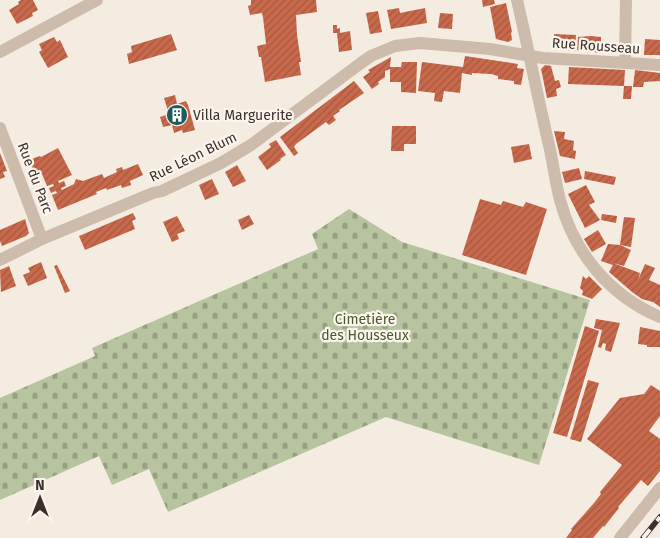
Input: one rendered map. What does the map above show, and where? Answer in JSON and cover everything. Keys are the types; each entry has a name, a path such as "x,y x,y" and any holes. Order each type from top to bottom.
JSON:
{"street":[{"path":"0,52 97,0"},
{"path":"517,0 560,200 573,235 591,265 611,287 626,299 660,317"},
{"path":"625,63 626,0"},
{"name":"Rue Léon Blum","path":"0,260 48,237 153,193 162,191 221,163 251,145 361,63 384,50 396,46 420,43 529,54"},
{"name":"Rue Rousseau","path":"529,54 542,58 660,65"},
{"name":"Rue du Parc","path":"0,128 48,237"},
{"path":"620,538 660,488"}],"green space":[{"name":"Cimetière des Housseux","path":"349,209 402,242 590,300 539,465 386,417 168,512 149,469 112,485 99,456 0,500 0,398 95,356 92,348 318,249 312,234"}],"building":[{"path":"21,0 33,0 38,10 32,13 33,16 17,24 9,10 19,4 18,2"},
{"path":"251,0 316,0 317,12 296,15 301,75 265,82 261,57 259,57 257,46 266,44 263,17 262,13 250,15 248,6 251,5"},
{"path":"482,0 494,0 495,4 483,7"},
{"path":"506,3 512,32 512,40 508,42 496,39 490,7"},
{"path":"399,8 400,13 425,8 427,23 391,29 387,10"},
{"path":"378,11 382,32 370,34 366,13"},
{"path":"440,13 453,14 452,29 438,28"},
{"path":"333,25 337,25 337,29 340,28 340,33 350,31 352,50 339,52 337,33 333,33"},
{"path":"171,34 177,50 129,64 127,54 132,52 131,46"},
{"path":"554,34 576,35 575,51 554,49"},
{"path":"54,37 57,42 60,40 68,57 48,68 39,52 42,50 39,44"},
{"path":"578,37 601,37 601,53 577,50"},
{"path":"645,39 660,40 660,55 644,55"},
{"path":"465,56 518,64 517,68 524,69 521,85 514,84 514,81 498,79 498,76 491,74 472,73 472,75 462,73 460,93 444,91 442,102 434,101 435,93 418,91 422,62 463,67"},
{"path":"391,57 390,67 401,67 402,62 417,62 416,93 401,92 401,82 390,82 390,69 385,71 385,77 372,89 363,77 370,72 368,70"},
{"path":"545,65 551,66 555,81 559,80 561,87 556,89 557,96 547,98 541,69"},
{"path":"569,67 625,70 624,86 568,84"},
{"path":"635,70 660,73 660,81 644,82 643,87 633,87"},
{"path":"354,81 364,93 339,110 333,116 336,120 329,125 326,122 296,144 294,147 298,153 294,156 280,137"},
{"path":"624,86 632,86 631,99 623,99"},
{"name":"Villa Marguerite","path":"175,95 177,104 186,101 195,130 183,133 182,130 174,133 172,125 163,127 160,117 169,114 164,98"},
{"path":"392,126 416,126 416,144 404,144 404,151 391,151"},
{"path":"554,131 565,132 564,139 574,141 575,159 560,156"},
{"path":"276,140 286,155 267,170 258,157 271,147 269,144"},
{"path":"529,144 532,159 514,163 511,147"},
{"path":"58,148 72,175 58,181 59,183 64,181 66,186 61,188 62,190 74,184 76,179 83,181 102,174 104,178 117,172 116,169 122,167 123,170 138,164 143,175 130,181 131,185 122,188 121,185 107,190 106,188 96,192 97,194 58,210 52,195 57,193 56,191 51,193 49,188 54,186 53,184 47,186 42,174 36,177 29,160 41,157"},
{"path":"0,153 7,171 3,172 5,177 0,179"},
{"path":"237,165 246,181 233,187 225,172"},
{"path":"579,168 582,179 565,183 562,172"},
{"path":"585,171 616,177 614,185 584,179"},
{"path":"212,179 219,194 205,200 199,185"},
{"path":"586,185 595,202 589,205 600,220 585,228 568,194"},
{"path":"480,199 501,205 503,201 523,207 526,202 547,209 526,275 462,255"},
{"path":"133,213 136,219 132,221 135,229 85,250 79,236"},
{"path":"602,214 617,216 616,223 601,220"},
{"path":"249,215 254,224 242,230 238,220"},
{"path":"177,216 185,231 177,234 179,239 172,242 163,222"},
{"path":"624,217 635,218 631,247 620,245"},
{"path":"25,219 29,233 2,246 0,230"},
{"path":"598,230 606,244 592,252 584,239"},
{"path":"608,244 620,245 631,250 624,266 613,263 640,273 638,280 645,264 655,268 649,280 660,285 660,307 632,292 609,272 613,265 601,261"},
{"path":"41,262 47,278 28,286 23,275 30,272 28,268"},
{"path":"57,265 70,291 65,293 54,266"},
{"path":"9,266 16,286 1,292 0,270"},
{"path":"583,276 586,279 589,276 602,289 592,299 582,295 583,291 580,288"},
{"path":"596,319 620,323 611,352 605,350 606,344 603,343 601,348 598,347 602,330 594,328"},
{"path":"585,326 599,331 567,437 553,433"},
{"path":"640,327 660,331 660,347 647,347 647,345 638,344"},
{"path":"588,380 599,383 581,442 570,439"},
{"path":"651,385 660,391 660,416 649,431 660,439 660,471 648,486 641,480 593,538 566,538 571,529 594,503 601,494 600,492 622,465 587,439 620,398 644,394"}],"railway":[{"path":"643,538 660,517"}],"place":[{"name":"Villa Marguerite","path":"177,115"}]}
